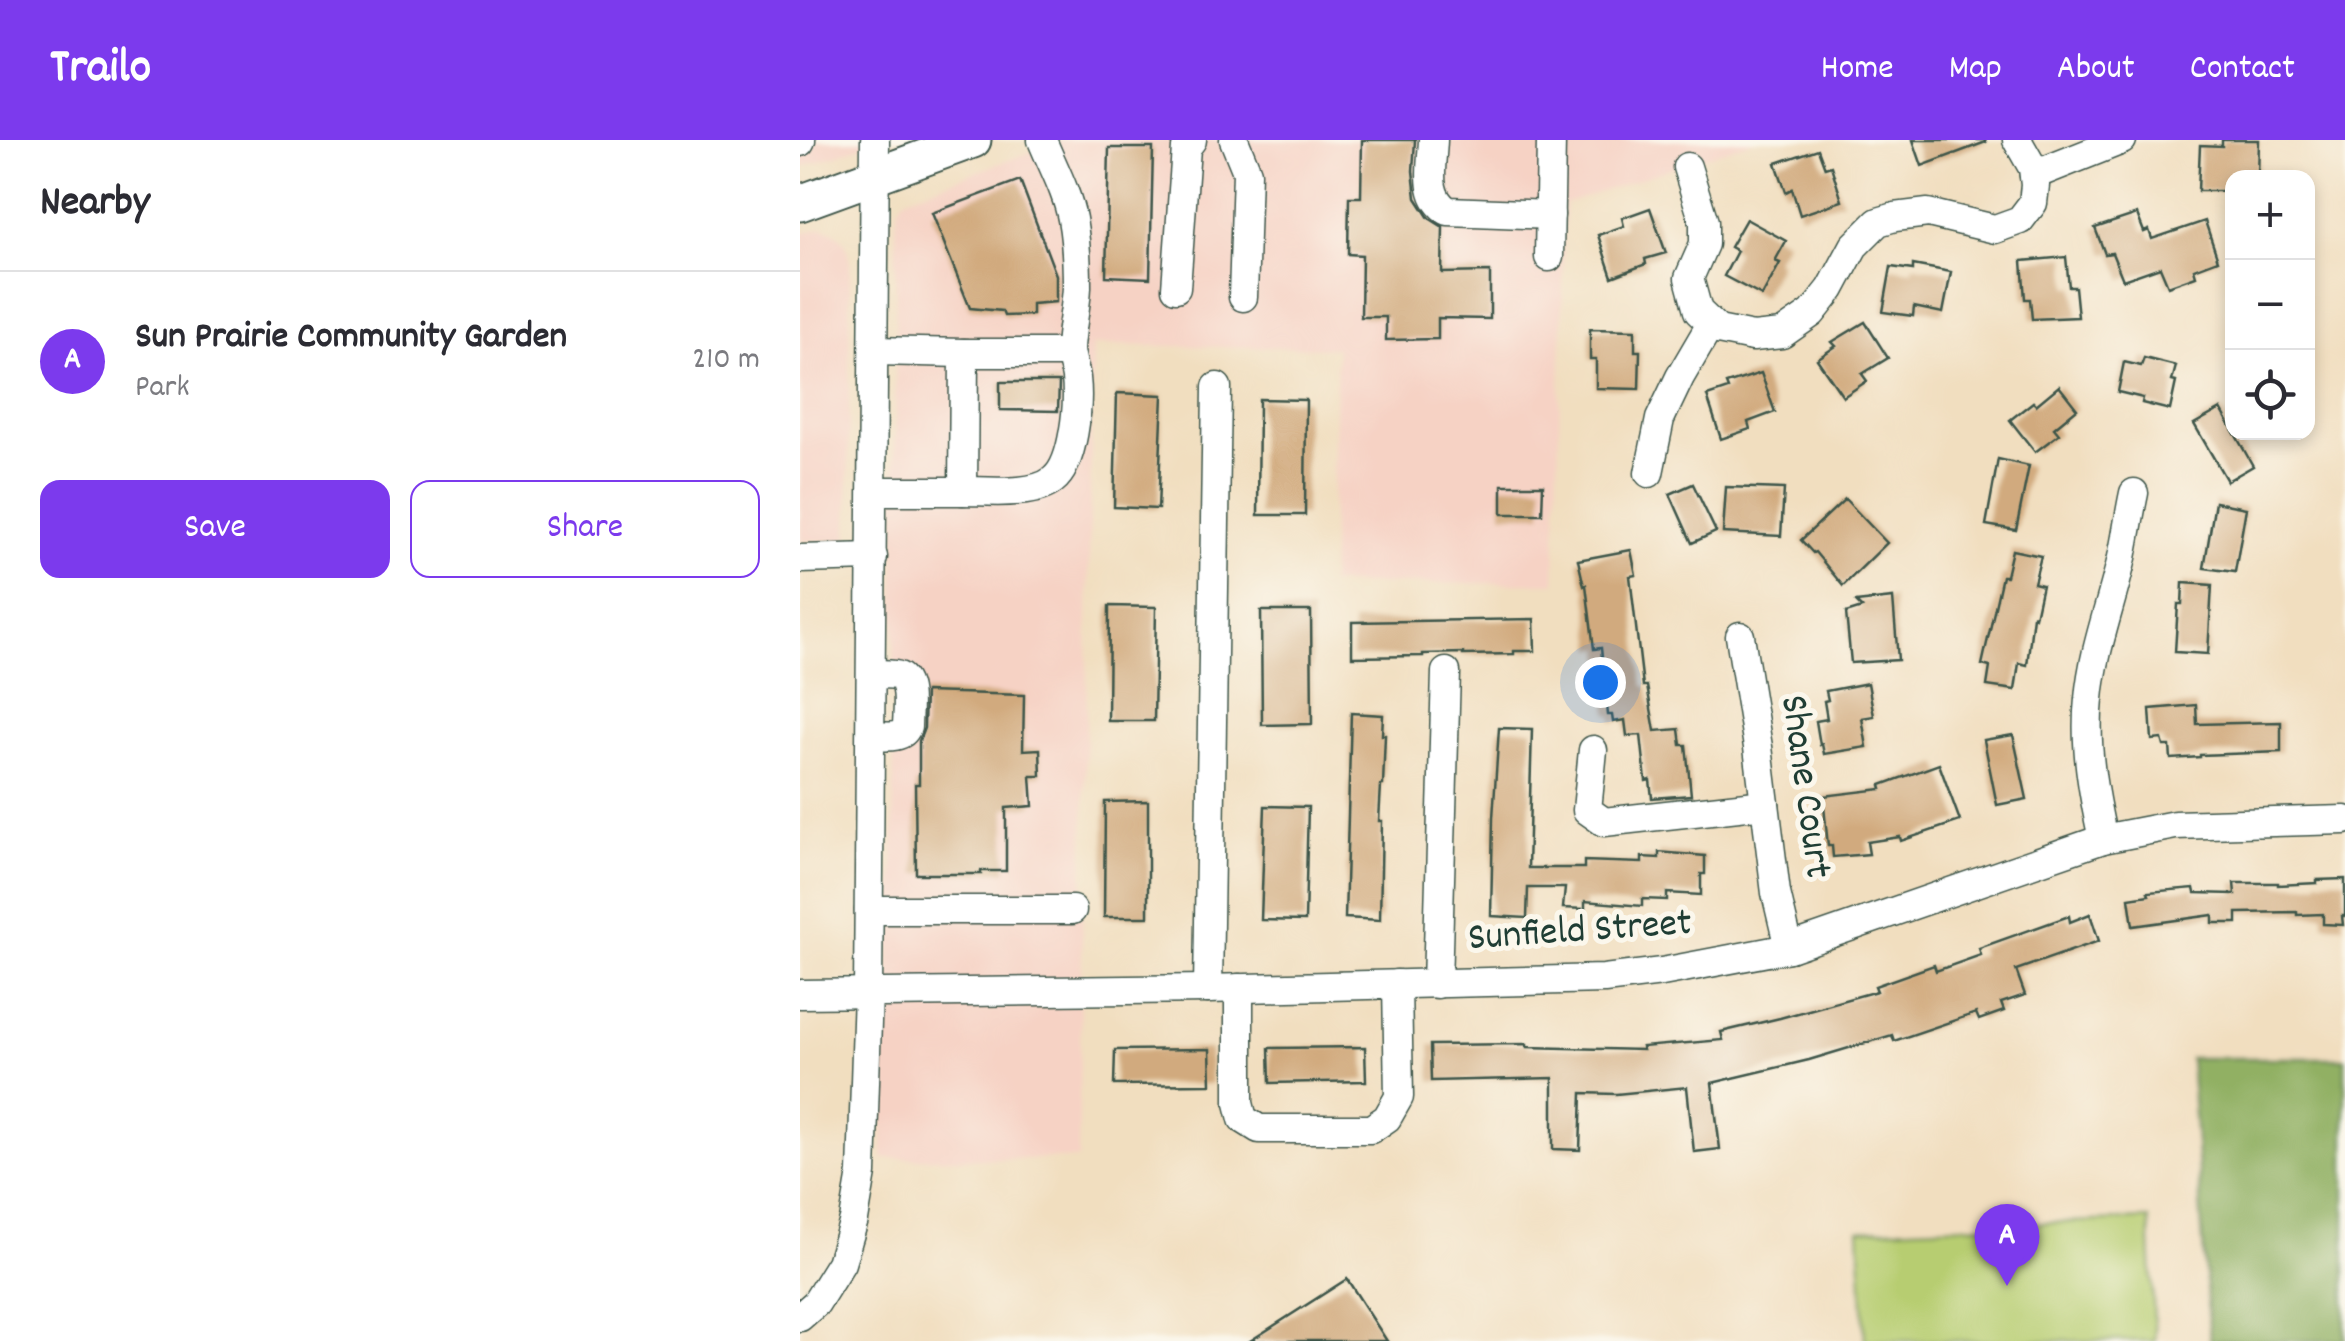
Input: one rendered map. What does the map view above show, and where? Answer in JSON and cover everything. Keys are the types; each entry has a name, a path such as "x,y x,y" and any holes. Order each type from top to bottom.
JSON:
{"main road":[{"path":"800,203 974,140"}],"street":[{"path":"800,1317 816,1304 841,1263 862,1173 868,992 875,140"},
{"path":"873,491 1018,491 1044,487 1057,477 1065,462 1076,416 1076,378 1070,352 1076,287 1074,230 1071,212 1042,140"},
{"path":"1176,288 1186,148 1192,140"},
{"path":"1234,140 1247,172 1243,298"},
{"path":"1433,140 1432,193 1436,204 1448,212 1550,215"},
{"path":"1549,257 1550,140"},
{"path":"1687,167 1704,222 1704,244 1690,278 1698,311 1718,330 1753,337 1782,334 1812,313 1831,289 1854,246 1878,222 1928,214 1995,229 2020,220 2033,203 2034,175 2017,140"},
{"path":"2034,175 2122,140"},
{"path":"1649,474 1660,420 1712,324"},
{"path":"874,351 1070,352"},
{"path":"963,492 964,352"},
{"path":"1208,989 1217,387"},
{"path":"2103,838 2094,801 2088,701 2134,493"},
{"path":"800,559 873,558"},
{"name":"Shane Court","path":"1740,636 1776,893 1789,948"},
{"path":"1437,984 1446,672"},
{"path":"1593,750 1587,810 1604,822 1765,804"},
{"name":"Sunfield Street","path":"800,994 1604,979 1789,948 2103,838 2175,824 2345,820"},
{"path":"869,910 1072,910"},
{"path":"1239,988 1239,1103 1243,1119 1259,1130 1371,1130 1387,1118 1399,1098 1397,984"}],"shaded area":[{"path":"800,140 878,140 800,168"},
{"path":"1064,140 1755,140 1565,204 1555,583 1330,584 1337,348 1093,345 1078,1159 883,1158 883,1075 893,892 898,208 907,197"},
{"path":"822,228 842,238 850,264 848,541 800,541 800,234"}],"green space":[{"path":"2190,1058 2345,1058 2345,1341 2210,1341"},
{"path":"2149,1219 2155,1341 1865,1341 1859,1230"}],"building":[{"path":"1362,140 1415,140 1416,198 1429,218 1443,227 1442,273 1490,272 1490,319 1438,318 1438,339 1386,340 1386,317 1361,317 1362,255 1348,254 1349,197 1361,197"},
{"path":"1913,140 1985,140 1986,142 1922,166"},
{"path":"2222,140 2259,140 2258,170 2225,170 2225,191 2198,191 2200,145 2222,146"},
{"path":"1109,148 1153,148 1150,278 1106,276"},
{"path":"1818,149 1825,168 1831,166 1842,201 1800,215 1792,189 1786,192 1776,163"},
{"path":"1020,180 1056,275 1056,302 1032,304 1032,315 1004,316 1002,311 970,308 932,213"},
{"path":"1650,208 1666,253 1645,259 1646,264 1612,277 1598,235 1624,226 1622,218"},
{"path":"2137,214 2144,232 2149,230 2152,239 2205,221 2218,260 2194,269 2196,276 2168,286 2160,267 2123,280 2112,253 2105,254 2095,228"},
{"path":"1746,219 1786,241 1775,261 1780,263 1762,296 1724,276 1737,251 1730,247"},
{"path":"2066,257 2078,317 2032,319 2030,299 2025,299 2022,261"},
{"path":"1913,265 1951,272 1943,313 1914,307 1913,316 1883,312 1891,267 1913,270"},
{"path":"1865,322 1888,358 1862,374 1867,381 1843,397 1817,359 1836,346 1832,342"},
{"path":"1590,329 1635,330 1635,351 1640,351 1639,389 1596,388 1596,359 1590,359"},
{"path":"2144,358 2176,366 2170,410 2118,392 2124,362 2141,366"},
{"path":"1761,373 1775,412 1748,422 1750,429 1721,439 1707,396 1728,389 1726,384"},
{"path":"1000,382 1059,382 1058,411 1000,410"},
{"path":"2059,386 2077,409 2054,428 2059,434 2035,452 2010,420"},
{"path":"1117,393 1163,395 1158,509 1114,507"},
{"path":"1259,399 1306,400 1305,515 1258,515"},
{"path":"2221,409 2225,416 2225,440 2238,440 2253,466 2227,481 2194,424"},
{"path":"1998,459 2029,466 2016,530 1986,525"},
{"path":"1693,484 1716,532 1692,543 1670,494"},
{"path":"1502,485 1543,485 1542,514 1502,514"},
{"path":"1726,487 1784,489 1781,536 1723,533"},
{"path":"1845,499 1887,543 1843,586 1801,540"},
{"path":"2215,502 2246,508 2235,572 2204,568"},
{"path":"1631,550 1636,575 1630,576 1643,686 1647,686 1655,731 1679,729 1681,745 1686,745 1691,795 1652,798 1641,735 1627,736 1625,720 1613,722 1612,715 1608,715 1601,648 1594,649 1586,585 1578,560"},
{"path":"2012,550 2041,556 2034,583 2042,585 2033,616 2027,665 2019,663 2015,690 1987,686 1990,667 1982,665 2002,576 2006,576"},
{"path":"2183,583 2212,585 2208,654 2175,652"},
{"path":"1893,598 1898,660 1851,663 1846,613 1862,608 1856,602"},
{"path":"1109,606 1156,607 1154,721 1108,721"},
{"path":"1261,611 1311,611 1312,724 1262,725"},
{"path":"1534,619 1535,651 1352,657 1352,622"},
{"path":"1868,683 1874,716 1862,718 1867,747 1824,754 1816,721 1827,719 1826,691"},
{"path":"925,692 1024,695 1023,750 1040,749 1041,776 1031,776 1033,806 1006,808 1006,871 916,874 915,784 919,784"},
{"path":"2196,705 2197,724 2281,722 2281,752 2171,759 2170,746 2164,746 2162,739 2152,740 2150,709"},
{"path":"1351,713 1383,715 1380,920 1345,918"},
{"path":"1499,728 1532,729 1528,868 1584,868 1584,861 1642,863 1642,857 1659,858 1659,852 1705,856 1701,895 1667,893 1667,900 1642,899 1642,906 1585,901 1585,909 1563,908 1565,888 1528,888 1527,918 1491,916"},
{"path":"2013,735 2027,799 1997,805 1984,740"},
{"path":"1939,764 1960,821 1901,841 1900,837 1867,842 1869,854 1833,857 1832,846 1828,846 1823,796 1882,789 1881,785"},
{"path":"1148,801 1148,917 1104,917 1105,802"},
{"path":"1265,806 1308,807 1305,921 1261,920"},
{"path":"2345,879 2343,925 2323,924 2323,914 2297,912 2237,913 2237,923 2213,923 2213,915 2133,926 2129,898 2149,895 2148,892 2194,888 2195,893 2235,894 2234,883 2278,885"},
{"path":"2090,914 2099,941 2016,970 2025,995 2001,1003 2004,1011 1979,1020 1976,1013 1894,1041 1892,1035 1712,1083 1720,1149 1694,1152 1687,1087 1582,1093 1580,1150 1553,1149 1553,1078 1431,1081 1430,1045 1527,1044 1643,1050 1642,1047 1723,1040 1721,1032 1877,991 1875,986 1934,965 1936,971 1981,955 1979,948 2069,916 2070,922"},
{"path":"1365,1047 1366,1081 1270,1083 1269,1048"},
{"path":"1210,1049 1211,1084 1114,1085 1115,1050"},
{"path":"1347,1279 1387,1341 1250,1341"}],"place":[{"name":"Sun Prairie Community Garden","path":"2007,1286"}]}
